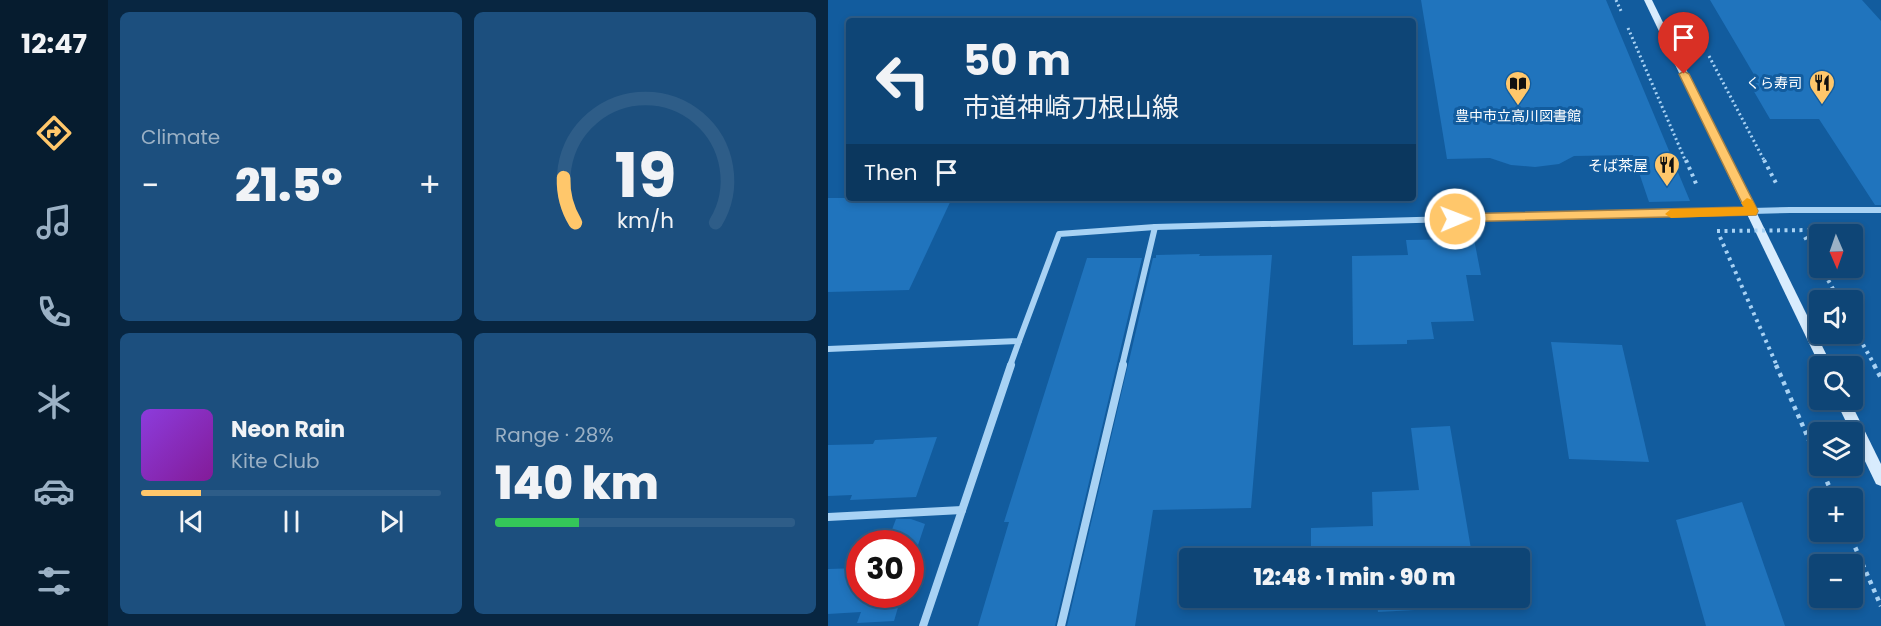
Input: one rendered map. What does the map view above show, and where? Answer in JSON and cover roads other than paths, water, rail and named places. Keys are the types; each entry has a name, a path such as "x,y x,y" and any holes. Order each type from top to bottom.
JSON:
{"street":[{"path":"1648,0 1821,356"},
{"path":"923,626 1019,341 1059,234 1155,227 1790,210 1881,210"},
{"path":"1061,626 1155,227"},
{"path":"828,349 1019,341"},
{"path":"1847,410 1881,479"},
{"path":"828,517 962,510"}],"place":[{"name":"くら寿司","path":"1822,106"},
{"name":"豊中市立高川図書館","path":"1518,107"},
{"name":"そば茶屋","path":"1667,188"}]}
